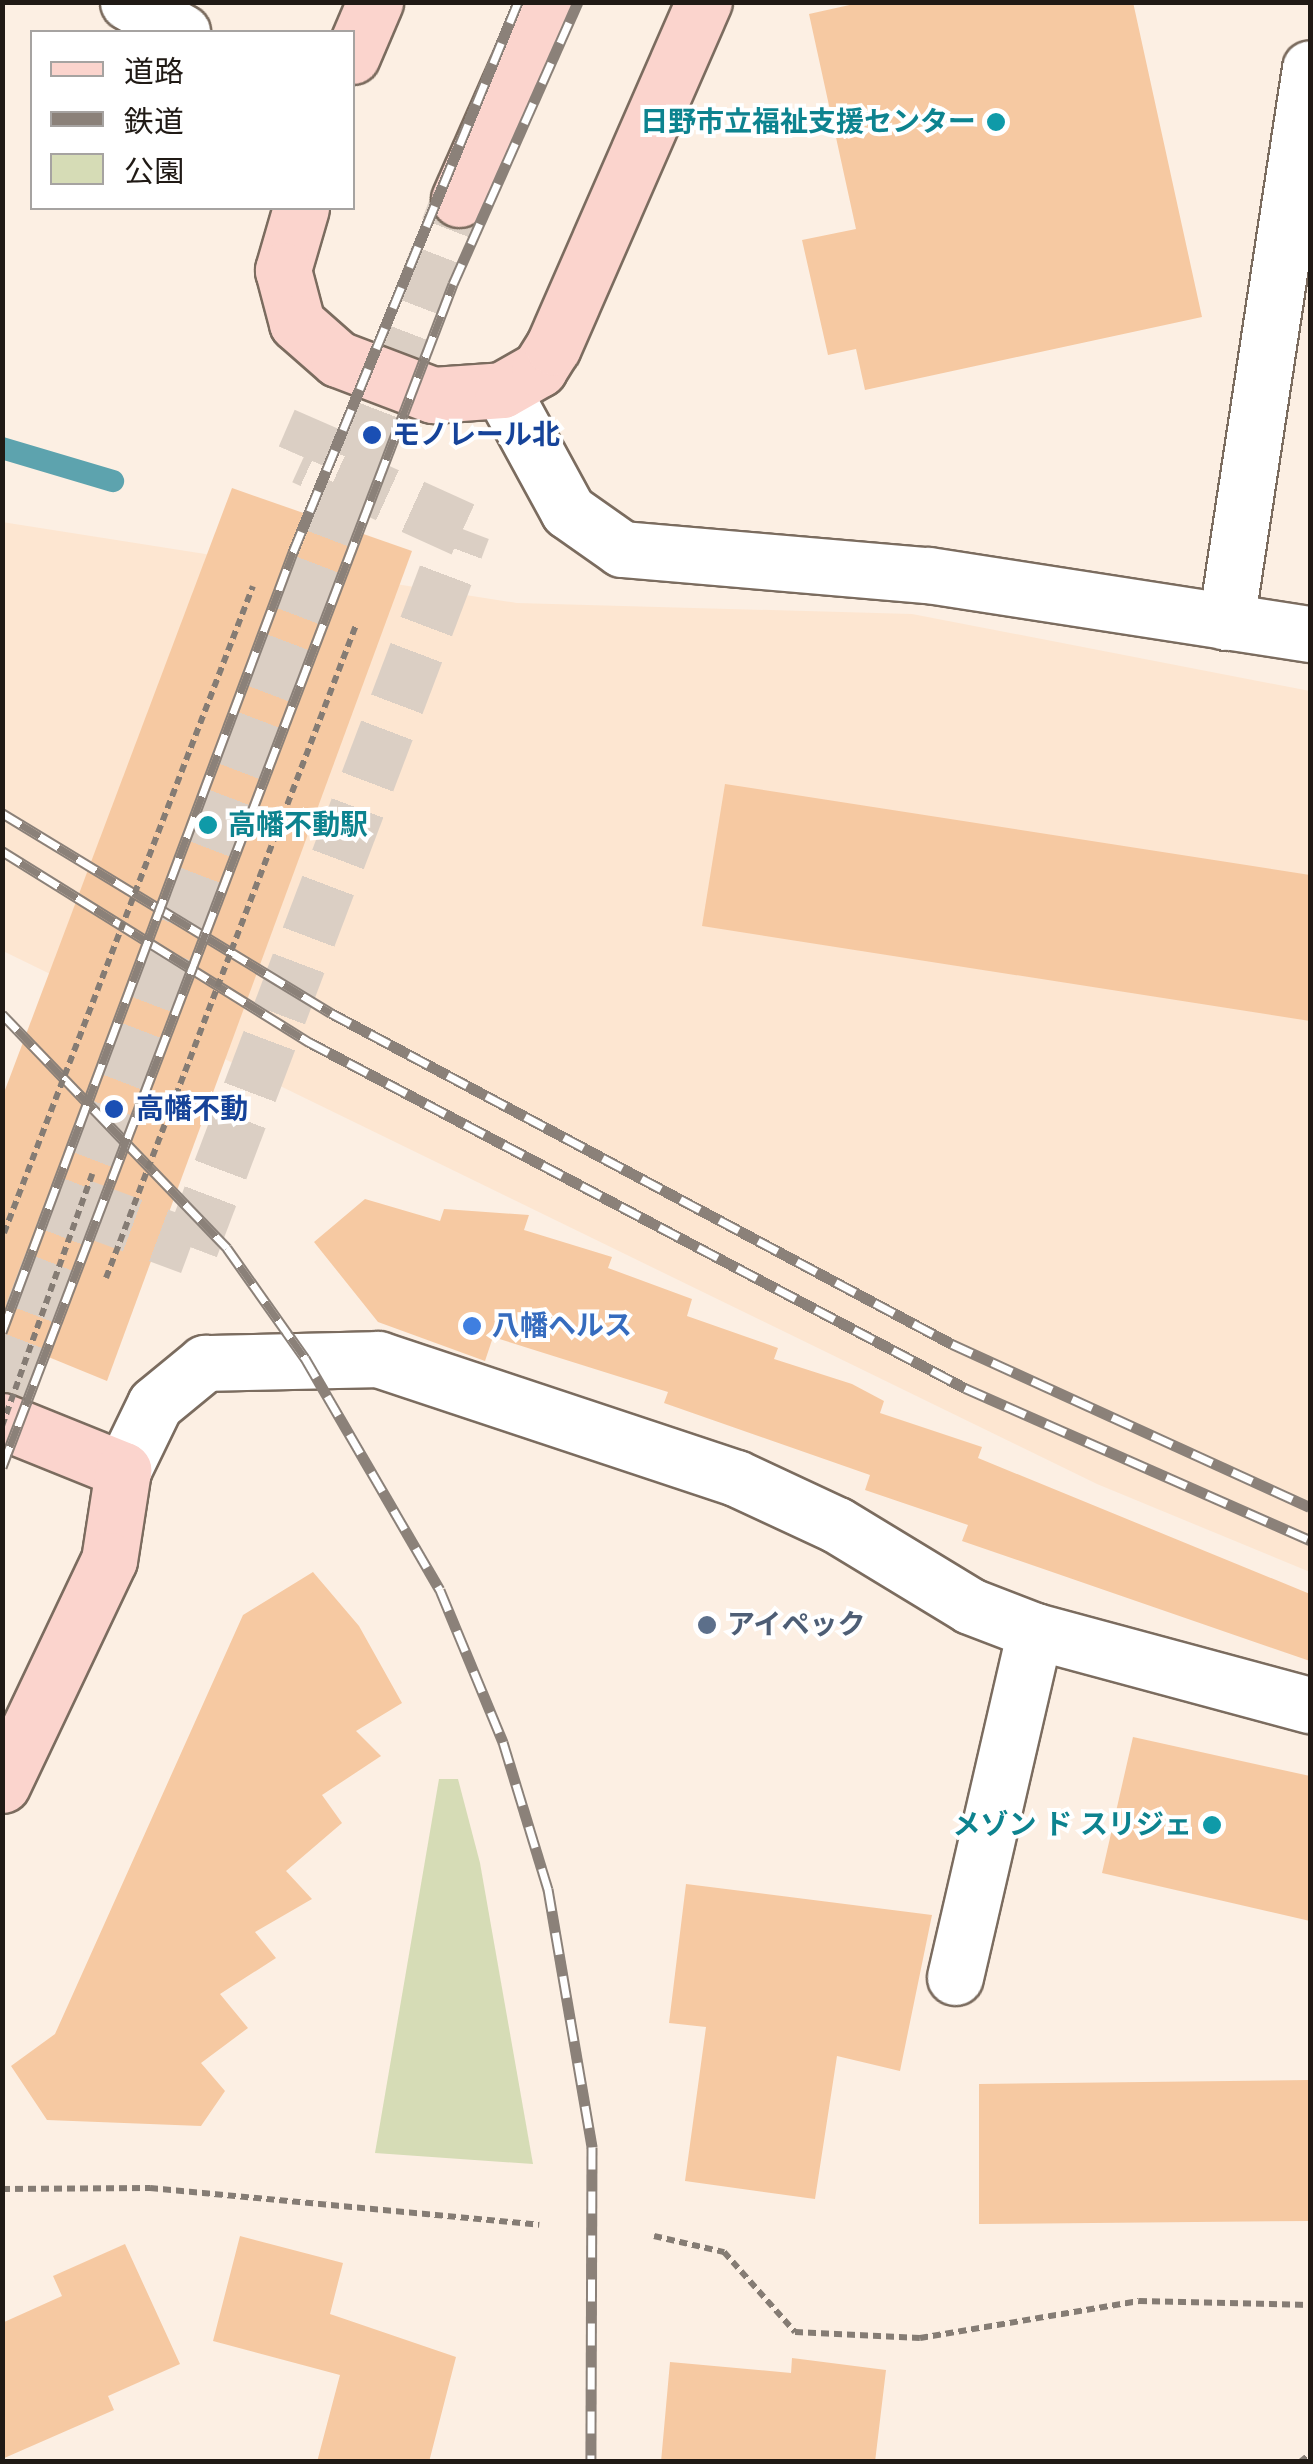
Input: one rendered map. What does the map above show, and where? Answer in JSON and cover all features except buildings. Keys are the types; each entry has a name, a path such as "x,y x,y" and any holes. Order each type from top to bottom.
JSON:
{"main road":[{"path":"355,49 375,2"},
{"path":"460,199 546,2"},
{"path":"300,210 282,270 297,323 338,359 432,396 502,390 538,369 553,347 704,2"},
{"path":"2,1424 123,1470 110,1560 2,1785"}],"street":[{"path":"128,2 178,30"},
{"path":"1226,622 1310,68"},
{"path":"502,390 568,512 622,549 928,575 1310,634"},
{"path":"123,1470 155,1404 205,1363 378,1359 736,1478 837,1525 970,1606 1035,1631 1310,1705"},
{"path":"955,1977 1035,1631"}],"path":[{"path":"4,1233 254,586"},
{"path":"106,1278 356,626"},
{"path":"2,1424 92,1174"},
{"path":"2,2188 150,2188 539,2226"},
{"path":"654,2236 724,2252 794,2332 920,2338 1138,2301 1310,2305"},
{"path":"1300,2462 1310,2454"}],"shaded area":[{"path":"2,522 517,603 912,614 1310,691 1310,1572 1097,1484 3,951"}],"green space":[{"path":"439,1779 458,1779 480,1863 533,2164 375,2153"}],"waterway":[{"path":"2,448 113,481"}],"tunnel":[{"path":"2,1391 459,199"},
{"path":"81,1206 191,1247 463,529 304,457 320,420"}],"railway":[{"path":"2,1332 293,552 518,2"},
{"path":"2,1467 453,284 578,2"},
{"path":"2,813 331,1013 952,1344 1310,1507"},
{"path":"2,851 309,1042 965,1388 1310,1540"},
{"path":"2,1014 227,1248 305,1358 440,1590 503,1742 548,1889 592,2147 591,2462"}],"place":[{"name":"日野市立福祉支援センター","path":"996,122"},
{"name":"モノレール北","path":"372,435"},
{"name":"高幡不動駅","path":"208,825"},
{"name":"高幡不動","path":"114,1109"},
{"name":"八幡ヘルス","path":"472,1326"},
{"name":"アイペック","path":"707,1625"},
{"name":"メゾン ド スリジェ","path":"1212,1825"}]}
